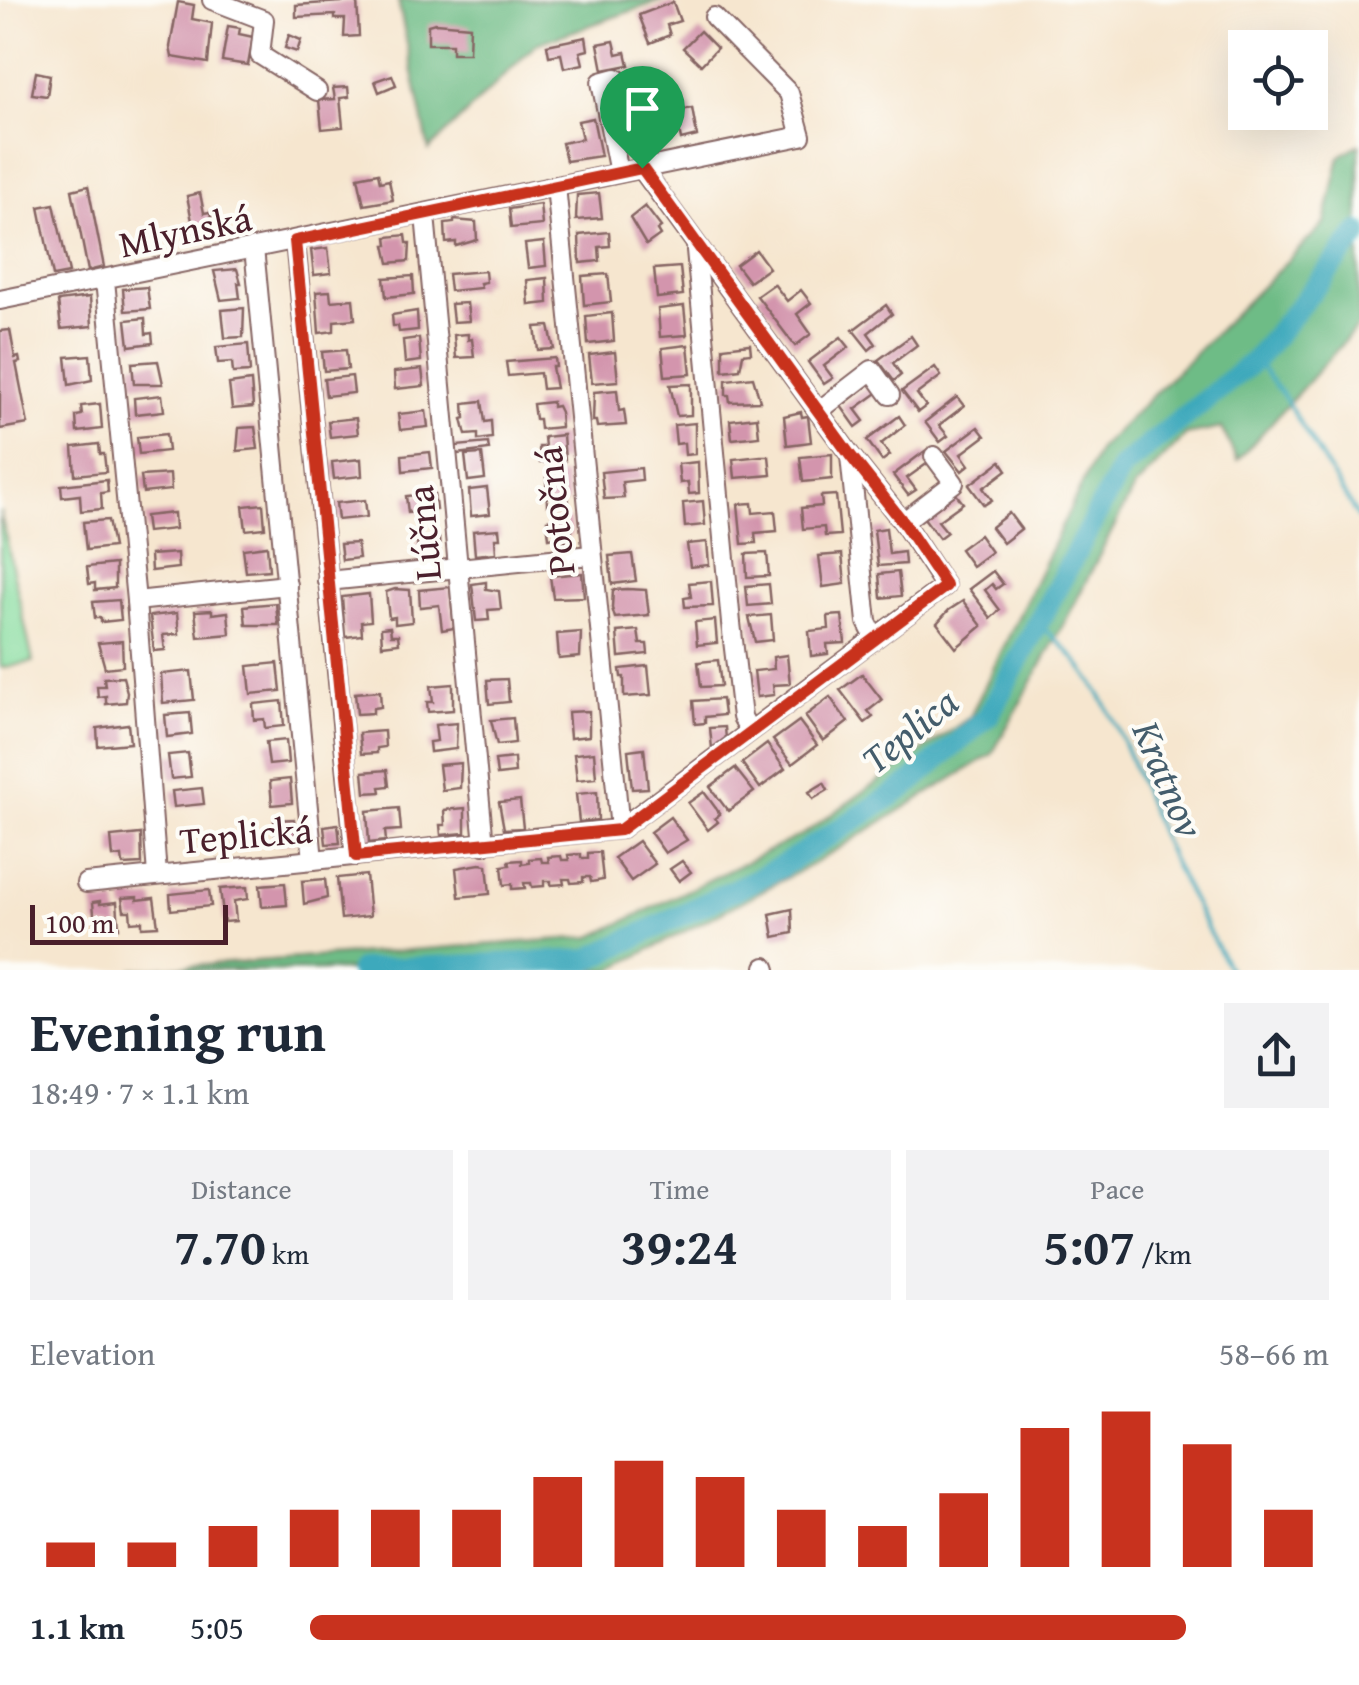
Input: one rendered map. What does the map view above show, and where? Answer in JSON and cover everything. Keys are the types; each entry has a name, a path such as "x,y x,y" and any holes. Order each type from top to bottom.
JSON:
{"street":[{"path":"212,0 264,20 260,54 317,91"},
{"name":"Mlynská","path":"0,300 801,136 789,93 714,17"},
{"path":"616,78 601,82 619,173"},
{"path":"620,830 946,586 642,168"},
{"name":"Potočná","path":"556,186 620,830"},
{"name":"Lúčna","path":"425,214 484,845"},
{"path":"295,241 356,856"},
{"path":"696,246 730,623 742,717 750,730"},
{"path":"254,248 312,860"},
{"path":"105,280 136,600 157,875"},
{"path":"701,305 730,291"},
{"path":"820,410 872,370 890,395"},
{"path":"850,455 866,622 875,638"},
{"path":"903,522 954,482 934,456"},
{"path":"856,512 885,499"},
{"path":"327,581 591,555"},
{"path":"136,600 287,584"},
{"name":"Teplická","path":"86,883 620,830"}],"green space":[{"path":"398,0 663,0 536,44 429,150"},
{"path":"1359,144 1359,325 1237,461 1222,428 1186,435 1134,488 992,754 815,863 611,970 132,970 592,937 805,833 970,717 1099,449 1325,223 1340,156"},
{"path":"0,511 33,662 0,668"}],"building":[{"path":"357,1 359,36 344,37 345,19 335,19 335,15 296,17 296,5"},
{"path":"178,2 194,5 192,19 212,23 208,63 172,57 170,47"},
{"path":"673,2 680,21 667,25 670,35 650,43 639,15"},
{"path":"428,25 470,26 469,53 452,53 452,44 428,44"},
{"path":"228,26 240,28 239,34 253,37 248,65 222,61"},
{"path":"700,31 717,48 701,65 683,48"},
{"path":"289,35 301,40 297,52 285,48"},
{"path":"586,37 588,50 580,52 583,64 564,68 561,54 549,56 547,45"},
{"path":"614,41 617,54 626,52 629,65 603,70 598,44"},
{"path":"36,72 50,75 47,96 32,94"},
{"path":"392,75 396,85 379,92 375,81"},
{"path":"638,83 647,100 623,105 620,87"},
{"path":"348,87 349,97 340,98 343,127 322,129 319,100 335,99 333,88"},
{"path":"692,108 697,136 681,140 675,111"},
{"path":"593,118 601,156 566,161 562,143 582,139 578,121"},
{"path":"656,120 659,136 650,138 652,145 633,149 628,125"},
{"path":"378,173 380,182 389,180 393,200 364,205 358,177"},
{"path":"88,186 104,267 88,271 72,190"},
{"path":"200,193 214,232 195,236 187,196"},
{"path":"599,193 602,218 576,220 577,195"},
{"path":"54,204 69,273 53,276 39,207"},
{"path":"540,204 542,225 511,228 509,209"},
{"path":"645,206 661,227 657,230 660,235 646,245 630,218"},
{"path":"454,220 476,222 477,240 456,246 456,242 446,243 445,224"},
{"path":"609,232 610,246 599,247 600,261 580,263 579,235"},
{"path":"406,235 410,243 409,261 389,263 387,237"},
{"path":"544,242 546,266 528,268 525,244"},
{"path":"328,248 331,273 314,275 311,250"},
{"path":"756,250 769,268 749,282 736,265"},
{"path":"680,267 683,295 657,298 654,269"},
{"path":"237,269 240,298 221,300 214,271"},
{"path":"485,271 486,282 480,283 481,288 450,291 448,274"},
{"path":"608,274 611,302 584,305 582,276"},
{"path":"413,276 414,294 386,297 384,278"},
{"path":"547,278 548,303 529,305 527,280"},
{"path":"774,284 787,301 801,290 811,303 797,314 811,334 795,346 757,296"},
{"path":"147,287 150,309 125,311 123,289"},
{"path":"330,291 331,301 353,299 355,319 334,321 334,331 319,333 316,292"},
{"path":"90,297 92,326 61,329 58,301"},
{"path":"467,303 469,321 453,322 451,304"},
{"path":"886,305 892,314 868,333 876,344 869,350 853,330"},
{"path":"684,306 687,335 660,337 658,309"},
{"path":"244,308 243,337 225,338 222,310"},
{"path":"417,311 418,330 399,332 398,326 393,326 392,315"},
{"path":"612,313 614,341 588,344 586,316"},
{"path":"145,318 146,334 152,333 153,343 129,346 126,320"},
{"path":"549,326 554,349 538,350 535,327"},
{"path":"10,330 15,358 19,357 20,362 16,363 28,424 0,429 0,331"},
{"path":"468,334 474,357 456,358 454,335"},
{"path":"911,336 917,345 893,363 901,375 894,381 878,360"},
{"path":"841,337 849,347 824,366 833,378 824,384 808,362"},
{"path":"419,338 421,361 405,363 403,340"},
{"path":"248,344 250,372 233,373 232,362 218,363 216,347"},
{"path":"750,344 751,353 743,354 740,369 723,371 723,347"},
{"path":"688,345 691,374 665,376 662,348"},
{"path":"346,350 348,369 324,371 322,352"},
{"path":"615,352 618,381 592,383 589,355"},
{"path":"90,355 92,380 69,385 66,357"},
{"path":"555,358 556,367 552,367 556,388 542,389 540,373 508,376 506,362"},
{"path":"158,361 163,384 134,384 132,363"},
{"path":"935,367 941,376 917,394 926,406 918,412 902,391"},
{"path":"422,369 424,386 395,389 394,372"},
{"path":"352,376 354,393 326,396 324,379"},
{"path":"753,377 760,401 730,402 726,380"},
{"path":"251,381 253,407 232,409 229,384"},
{"path":"873,382 880,391 855,409 864,421 856,427 841,406"},
{"path":"691,384 691,415 677,416 670,385"},
{"path":"617,390 619,411 624,410 626,425 597,427 593,421 594,392"},
{"path":"162,395 164,411 135,414 134,398"},
{"path":"957,397 964,406 939,425 948,436 940,442 925,422"},
{"path":"482,401 485,422 491,421 492,438 478,440 478,434 466,435 462,419 464,403"},
{"path":"552,402 552,407 557,406 560,412 561,427 540,429 533,404"},
{"path":"100,404 102,429 77,432 76,416 82,415 81,406"},
{"path":"426,411 428,427 400,430 398,414"},
{"path":"801,412 802,417 808,416 811,442 787,445 784,416"},
{"path":"899,416 905,425 881,444 890,455 882,461 867,440"},
{"path":"757,417 759,436 732,439 730,420"},
{"path":"356,418 358,434 330,437 328,421"},
{"path":"695,423 695,454 685,455 684,443 676,444 674,425"},
{"path":"255,427 258,449 237,451 239,428"},
{"path":"978,427 985,436 961,454 969,465 962,471 946,451"},
{"path":"166,434 168,451 139,454 137,437"},
{"path":"563,435 565,461 540,463 539,447 545,447 544,437"},
{"path":"488,443 489,450 457,454 456,446"},
{"path":"99,444 106,472 75,475 73,447"},
{"path":"925,451 932,460 907,478 916,490 908,495 893,475"},
{"path":"430,452 432,468 403,471 402,455"},
{"path":"482,454 485,479 468,481 465,455"},
{"path":"832,454 832,479 803,482 800,457"},
{"path":"769,456 771,475 735,478 733,459"},
{"path":"361,459 362,476 334,479 332,462"},
{"path":"1001,461 1007,470 983,488 992,500 984,505 969,485"},
{"path":"698,462 699,493 689,494 688,482 680,483 678,464"},
{"path":"641,468 642,480 622,482 624,498 604,499 601,472"},
{"path":"170,474 171,490 143,493 141,476"},
{"path":"565,475 569,503 547,505 546,477"},
{"path":"107,480 108,492 101,493 102,509 81,511 80,495 62,497 61,485"},
{"path":"487,488 490,514 471,516 469,490"},
{"path":"434,493 436,510 408,513 406,496"},
{"path":"956,494 963,503 938,521 947,532 939,538 924,518"},
{"path":"836,495 840,535 825,536 824,527 803,529 801,508 822,506 821,496"},
{"path":"365,500 367,517 338,520 336,503"},
{"path":"703,501 705,525 685,527 683,503"},
{"path":"752,503 753,513 775,511 777,531 755,533 756,543 742,544 738,504"},
{"path":"263,504 265,528 246,530 243,506"},
{"path":"174,513 175,529 147,532 145,516"},
{"path":"1009,513 1021,529 1003,543 991,527"},
{"path":"569,518 572,530 566,542 557,543 556,537 549,538 547,520"},
{"path":"108,520 113,547 86,550 83,522"},
{"path":"886,528 889,554 904,552 905,564 878,566 874,530"},
{"path":"499,529 496,553 475,555 473,531"},
{"path":"979,535 991,552 972,566 960,549"},
{"path":"439,538 440,555 418,557 417,540"},
{"path":"707,542 709,565 690,567 687,544"},
{"path":"357,543 359,558 342,560 340,544"},
{"path":"267,546 269,570 246,572 243,549"},
{"path":"177,553 178,568 151,571 150,555"},
{"path":"767,553 769,576 747,577 746,554"},
{"path":"632,554 636,581 612,584 609,556"},
{"path":"842,554 845,584 823,587 819,556"},
{"path":"115,564 115,588 95,590 95,583 89,584 87,567"},
{"path":"993,571 1003,584 996,589 992,584 985,590 1000,610 991,618 969,589"},
{"path":"898,572 901,596 881,598 879,574"},
{"path":"582,573 584,597 553,598 550,576"},
{"path":"711,581 713,606 685,607 684,598 691,597 689,583"},
{"path":"486,582 486,589 499,591 501,609 488,610 489,620 476,621 472,584"},
{"path":"769,584 771,604 748,606 746,586"},
{"path":"450,587 454,628 442,630 439,605 420,607 419,590"},
{"path":"410,590 412,622 395,624 395,617 389,618 386,592"},
{"path":"613,590 646,590 649,615 615,618"},
{"path":"369,594 371,621 361,622 362,635 345,637 342,597"},
{"path":"119,600 121,620 101,622 101,618 95,618 93,602"},
{"path":"963,601 982,626 956,648 937,623"},
{"path":"276,603 278,625 246,625 244,606"},
{"path":"212,610 212,614 228,612 230,634 198,637 195,611"},
{"path":"177,613 179,634 163,635 165,650 154,651 150,616"},
{"path":"771,615 773,640 755,642 749,617"},
{"path":"842,615 845,643 827,644 828,654 811,656 809,631 829,629 828,616"},
{"path":"715,620 717,643 697,645 695,622"},
{"path":"390,627 391,635 398,635 399,643 382,645 381,628"},
{"path":"638,630 640,644 647,644 648,654 619,657 617,632"},
{"path":"581,632 580,657 559,659 557,634"},
{"path":"122,641 123,666 105,668 98,643"},
{"path":"787,655 790,684 773,685 774,695 757,697 754,671 774,669 773,657"},
{"path":"718,660 721,686 701,687 698,662"},
{"path":"278,663 281,691 251,694 248,666"},
{"path":"648,666 651,695 624,697 620,669"},
{"path":"191,671 194,700 163,703 161,674"},
{"path":"862,674 882,700 868,711 873,717 865,723 840,690"},
{"path":"123,677 126,702 106,704 106,696 98,697 97,686 105,686 104,678"},
{"path":"507,679 509,702 489,704 487,680"},
{"path":"453,684 453,710 428,712 427,702 433,702 431,686"},
{"path":"380,691 381,707 373,708 373,713 357,714 355,693"},
{"path":"830,697 848,722 823,741 805,716"},
{"path":"722,699 724,715 705,717 705,723 695,724 693,701"},
{"path":"282,701 284,726 265,728 264,719 254,720 253,704"},
{"path":"589,711 589,736 570,738 568,712"},
{"path":"190,713 192,734 167,737 165,715"},
{"path":"513,718 515,743 497,745 491,720"},
{"path":"799,721 817,745 792,764 773,740"},
{"path":"457,723 456,749 430,752 429,742 437,741 435,725"},
{"path":"128,724 130,743 98,746 97,728"},
{"path":"725,727 726,740 712,749 710,728"},
{"path":"384,731 385,747 377,748 377,753 361,754 359,733"},
{"path":"286,740 288,763 269,765 266,742"},
{"path":"767,744 785,769 760,788 742,763"},
{"path":"644,748 648,788 632,789 628,750"},
{"path":"594,752 596,778 577,780 574,754"},
{"path":"188,753 191,777 171,779 168,755"},
{"path":"514,758 515,773 497,775 495,760"},
{"path":"461,763 460,788 442,790 439,765"},
{"path":"735,768 754,792 728,811 710,787"},
{"path":"387,770 389,786 380,787 381,792 365,793 363,772"},
{"path":"290,779 292,803 272,805 270,781"},
{"path":"824,783 828,790 813,799 809,792"},
{"path":"202,788 204,804 174,807 172,791"},
{"path":"597,792 598,820 579,822 576,794"},
{"path":"704,792 720,814 715,818 718,822 708,830 688,803"},
{"path":"520,800 523,828 504,829 499,802"},
{"path":"399,808 401,830 385,831 386,841 369,843 367,811"},
{"path":"465,808 465,833 441,835 444,810"},
{"path":"670,817 687,840 665,853 650,832"},
{"path":"294,819 296,842 276,844 274,820"},
{"path":"338,824 340,843 326,844 324,826"},
{"path":"141,834 142,864 123,865 122,856 113,857 111,837"},
{"path":"638,841 655,864 631,881 614,858"},
{"path":"600,852 603,880 591,882 590,877 583,877 583,882 563,879 564,884 544,881 544,886 524,883 525,888 512,889 512,884 504,885 502,866 510,865 509,861 522,860 522,864 541,858 542,862 549,862 548,857 569,860 568,855 588,858 588,853"},
{"path":"682,861 691,872 679,881 670,869"},
{"path":"487,865 490,894 459,897 456,868"},
{"path":"366,875 370,916 341,919 337,878"},
{"path":"325,879 327,898 304,904 302,881"},
{"path":"285,883 287,905 262,907 260,885"},
{"path":"247,887 248,899 234,901 236,921 224,922 220,889"},
{"path":"209,890 211,906 171,910 170,894"},
{"path":"122,898 154,898 158,926 142,927 142,921 131,922"},
{"path":"93,902 117,902 119,928 95,925"},
{"path":"792,909 793,933 774,937 770,914"}],"waterway":[{"name":"Teplica","path":"360,970 588,960 779,868 907,786 988,716 1122,467 1255,360 1359,233"},
{"path":"1255,360 1283,395 1359,519"},
{"name":"Kratnov","path":"1038,624 1063,646 1101,696 1170,856 1229,970"}],"route":[{"path":"642,168 946,586 620,830 356,856 295,241 642,168"}]}
